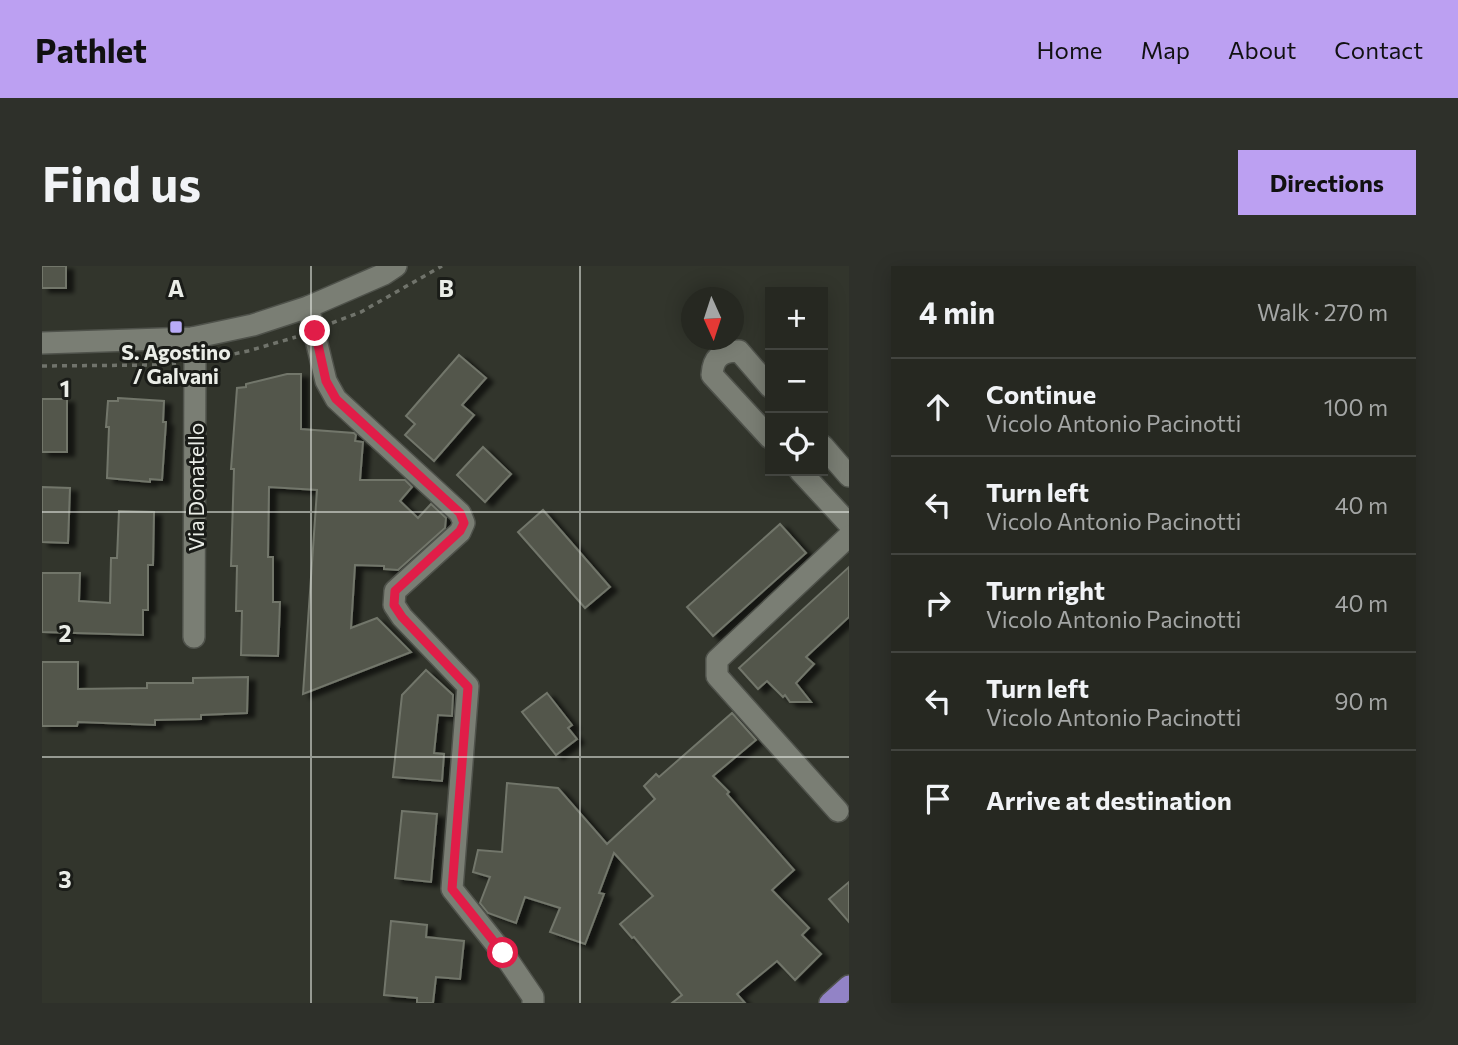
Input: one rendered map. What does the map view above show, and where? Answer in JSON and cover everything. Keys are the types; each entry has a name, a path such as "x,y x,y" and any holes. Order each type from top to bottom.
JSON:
{"main road":[{"path":"830,1003 849,986"}],"street":[{"path":"42,343 192,338 253,325 308,307 384,274 396,266"},
{"path":"308,307 326,381 336,399 460,513 464,523 460,531 395,591 394,605 402,617 468,687 452,889 503,953 533,997 533,1003"},
{"name":"Via Donatello","path":"192,338 195,355 194,637"},
{"path":"765,381 739,351 728,351 719,356 713,364 712,374 765,432"},
{"path":"828,452 849,476"},
{"path":"805,476 849,524"},
{"path":"845,812 717,676 717,660 849,536"}],"building":[{"path":"42,266 66,266 66,288 42,288"},
{"path":"459,355 486,378 462,405 474,415 434,461 405,435 415,424 406,416"},
{"path":"287,374 301,374 301,429 354,433 355,441 363,442 360,480 405,480 412,487 400,501 418,518 431,504 446,518 445,528 398,570 384,569 384,566 355,565 351,628 377,618 411,652 303,694 317,490 269,487 268,557 273,557 273,602 280,602 278,656 241,655 242,611 236,611 237,566 231,566 234,469 231,469 237,388"},
{"path":"118,398 164,401 163,422 166,422 162,480 150,479 150,482 107,478 108,401 118,401"},
{"path":"42,399 67,399 67,452 42,452"},
{"path":"483,447 511,474 485,502 457,475"},
{"path":"42,487 70,488 68,543 42,542"},
{"path":"543,510 610,587 585,608 518,532"},
{"path":"119,511 154,512 153,565 148,565 148,610 143,610 143,635 42,632 42,573 80,573 79,601 110,603 111,558 117,558"},
{"path":"780,524 806,553 713,636 687,607"},
{"path":"849,567 849,617 806,657 814,664 796,683 811,702 790,702 767,681 758,689 739,668"},
{"path":"42,662 78,662 78,689 147,688 147,683 193,683 193,678 248,677 247,713 201,715 201,719 155,720 155,725 78,722 77,726 42,726"},
{"path":"426,670 453,695 452,716 438,715 434,753 444,754 442,781 393,777 402,695"},
{"path":"547,693 572,725 568,728 577,739 556,755 522,712"},
{"path":"732,713 756,740 713,776 794,870 772,890 809,928 802,935 821,954 795,980 777,961 737,994 745,1003 672,1003 682,995 620,924 653,896 614,853 599,893 604,894 585,944 550,932 560,908 525,897 516,923 488,913 480,903 490,877 473,872 478,850 502,852 507,783 558,788 607,844 655,799 644,786 656,774 659,777"},
{"path":"402,811 437,814 431,882 395,878"},
{"path":"849,882 849,922 829,899"},
{"path":"391,921 427,925 426,937 464,941 460,979 436,977 433,1003 417,1003 417,998 384,995"}],"place":[{"name":"S. Agostino / Galvani","path":"176,327"}],"route":[{"path":"315,331 326,381 336,399 460,513 464,523 460,531 395,591 394,605 402,617 468,687 452,889 503,953"}]}
